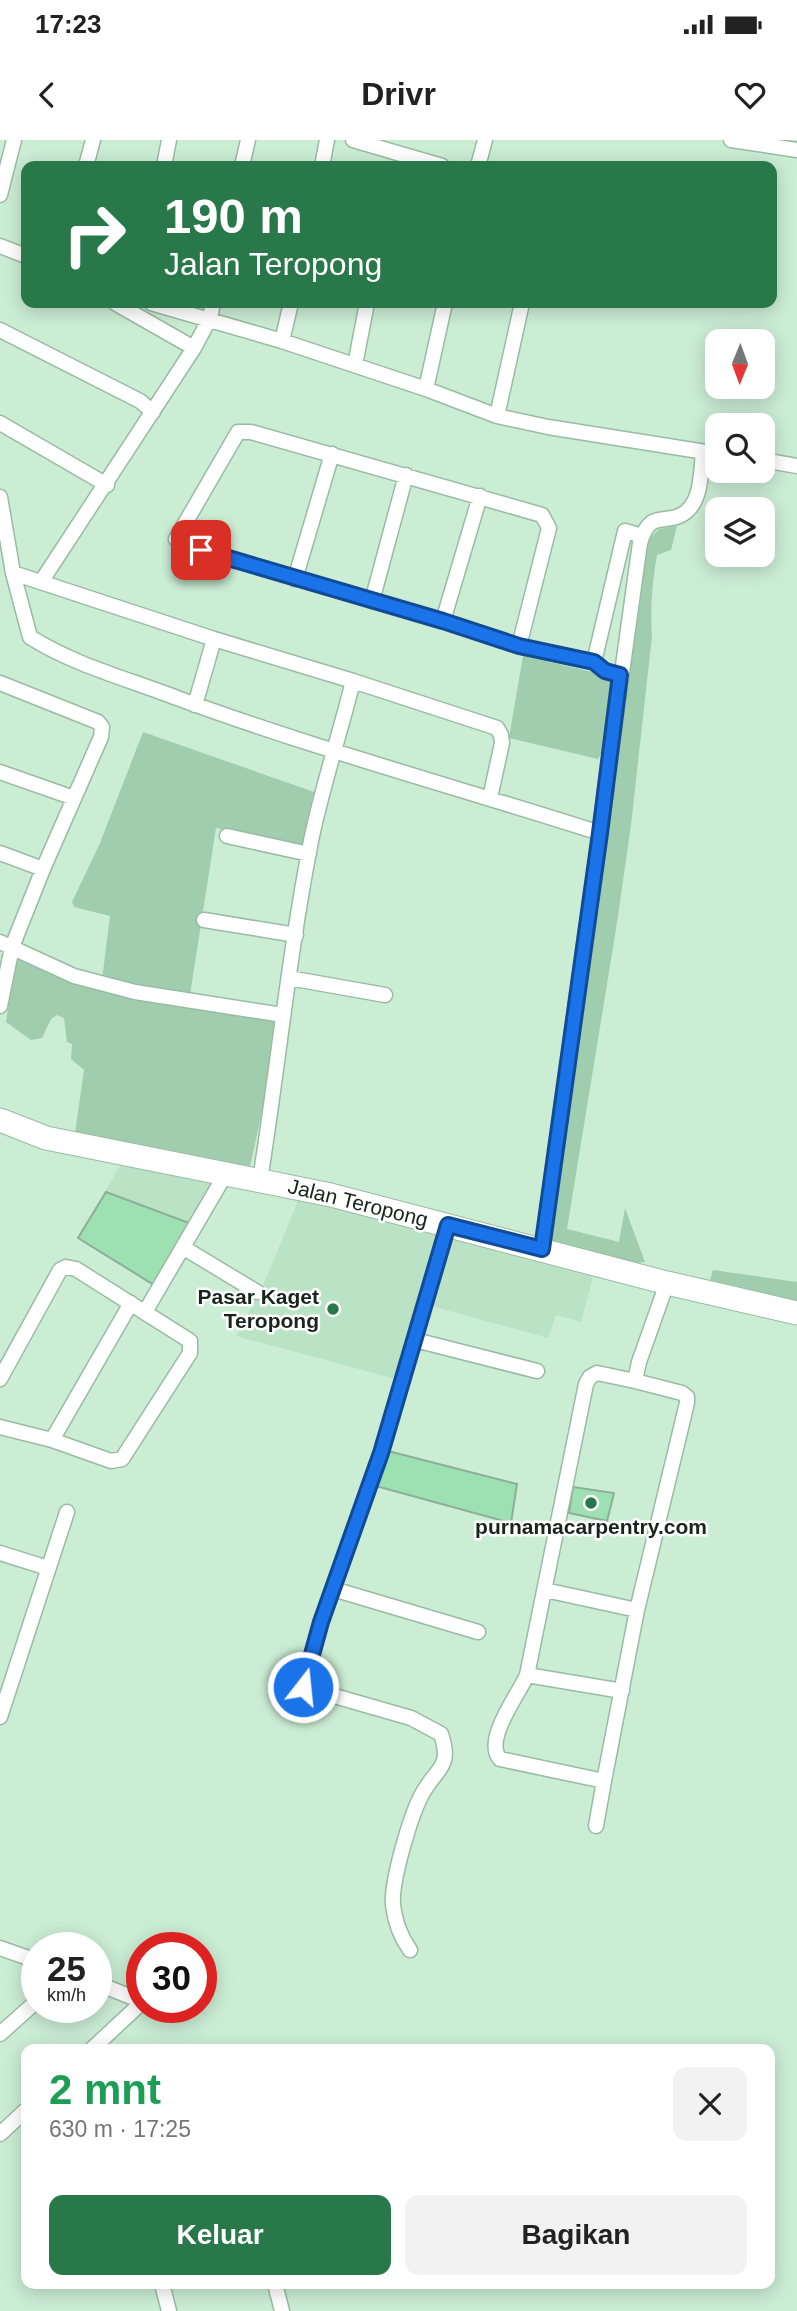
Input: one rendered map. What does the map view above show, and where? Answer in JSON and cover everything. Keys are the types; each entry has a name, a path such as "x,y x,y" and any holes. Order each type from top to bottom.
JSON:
{"main road":[{"name":"Jalan Teropong","path":"0,1120 46,1138 331,1195 667,1283 797,1313"}],"street":[{"path":"0,195 14,140"},
{"path":"87,161 93,140"},
{"path":"165,161 169,140"},
{"path":"243,161 248,140"},
{"path":"323,161 327,140"},
{"path":"353,140 425,161"},
{"path":"479,161 485,140"},
{"path":"731,140 797,150"},
{"path":"0,246 21,254"},
{"path":"124,308 194,348"},
{"path":"171,308 355,365 497,416 705,452"},
{"path":"41,582 107,485 194,348 210,318 212,308"},
{"path":"282,341 290,308"},
{"path":"355,365 366,308"},
{"path":"426,389 444,308"},
{"path":"497,416 521,308"},
{"path":"0,330 140,401 153,412"},
{"path":"0,423 107,485"},
{"path":"519,646 549,528 542,515 332,454 251,432 237,432 176,540 183,545 519,646 594,662 605,671 620,675"},
{"path":"295,579 332,454"},
{"path":"775,462 797,466"},
{"path":"542,1249 620,675 642,536 644,529 656,520 680,515 689,510 705,467"},
{"path":"372,601 406,475"},
{"path":"443,621 480,496"},
{"path":"0,497 13,573 30,637 61,654 195,705 333,751 600,833"},
{"path":"594,662 625,531 642,536"},
{"path":"13,573 496,728 502,735 502,743 490,798"},
{"path":"195,705 214,639"},
{"path":"260,1180 309,854 333,751 353,681"},
{"path":"0,683 98,722 102,727 101,737 43,869 6,944 0,1006"},
{"path":"0,772 74,798"},
{"path":"226,836 309,854"},
{"path":"0,853 43,869"},
{"path":"204,920 296,935"},
{"path":"6,944 74,976 135,992 283,1015"},
{"path":"289,978 384,996"},
{"path":"145,1312 225,1175"},
{"path":"410,1950 399,1935 392,1902 412,1819 422,1794 445,1761 446,1750 441,1734 411,1718 303,1687 333,1589 381,1453 448,1225"},
{"path":"184,1248 257,1292"},
{"path":"0,1379 60,1270 66,1267 76,1269 190,1341 190,1353 122,1459 111,1461 52,1440 0,1427"},
{"path":"635,1381 667,1283"},
{"path":"52,1440 131,1303"},
{"path":"415,1340 537,1371"},
{"path":"596,1826 637,1610 687,1397 682,1393 597,1373 590,1377 586,1384 527,1675 503,1717 495,1747 496,1755 500,1759 604,1781"},
{"path":"0,1717 67,1512"},
{"path":"0,1553 48,1568"},
{"path":"333,1589 478,1632"},
{"path":"545,1590 637,1610"},
{"path":"527,1675 622,1691"},
{"path":"0,1948 21,1955"},
{"path":"98,2044 137,2007 134,1998 112,1989"},
{"path":"0,2034 21,2015"},
{"path":"0,2134 21,2115"},
{"path":"163,2289 169,2311"},
{"path":"277,2289 282,2311"}],"shaded area":[{"path":"677,526 671,550 657,555 655,565 651,605 652,636 631,825 567,1229 619,1242 625,1208 645,1262 636,1263 556,1244 547,1239 648,540 659,529"},
{"path":"523,656 610,676 602,752 598,759 509,738"},
{"path":"143,732 317,793 306,847 216,828 190,995 102,980 110,916 74,907 72,902 100,843"},
{"path":"17,953 46,966 275,1019 267,1088 250,1167 229,1168 74,1140 84,1070 71,1059 72,1044 67,1042 64,1018 57,1015 51,1019 42,1038 31,1040 6,1022"},
{"path":"121,1164 212,1181 154,1285 78,1238"},
{"name":"Pasar Kaget Teropong","path":"300,1196 438,1229 396,1379 236,1336 265,1281"},
{"path":"449,1236 593,1277 581,1322 556,1315 548,1338 431,1306"},
{"path":"713,1270 797,1282 797,1301 710,1280"}],"building":[{"path":"106,1192 189,1223 154,1285 78,1238"},
{"path":"388,1451 517,1484 511,1523 376,1486"},
{"name":"purnamacarpentry.com","path":"573,1487 614,1493 607,1521 569,1513"}],"place":[{"name":"Pasar Kaget Teropong","path":"333,1309"},
{"name":"purnamacarpentry.com","path":"591,1503"}],"route":[{"path":"201,550 519,646 594,662 605,671 620,675 542,1249 448,1225 381,1453 321,1622 303,1687"}]}
